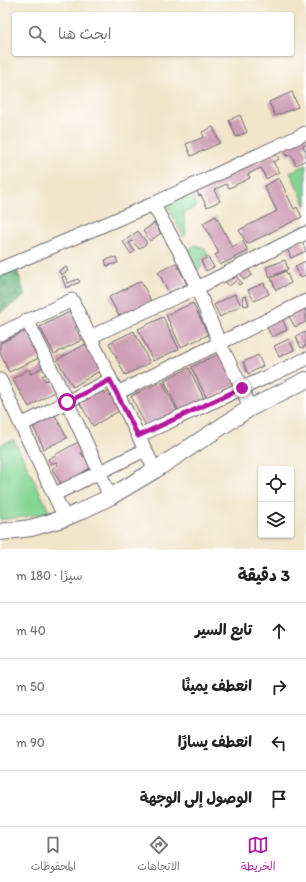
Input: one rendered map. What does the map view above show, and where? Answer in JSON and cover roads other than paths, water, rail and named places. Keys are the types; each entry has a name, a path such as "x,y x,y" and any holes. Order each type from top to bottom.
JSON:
{"main road":[{"path":"0,532 31,528 65,518 110,497 155,470 250,408 306,380"}],"street":[{"path":"0,269 153,204 306,132"},
{"path":"153,204 181,254 197,288 219,342 242,388 250,408"},
{"path":"90,337 197,288 306,233"},
{"path":"0,334 72,300 155,470"},
{"path":"117,393 219,342 306,301"},
{"path":"27,320 100,472 110,497"},
{"path":"138,436 306,359"},
{"path":"0,380 65,518"},
{"path":"21,424 110,380"},
{"path":"55,494 145,450"}]}
